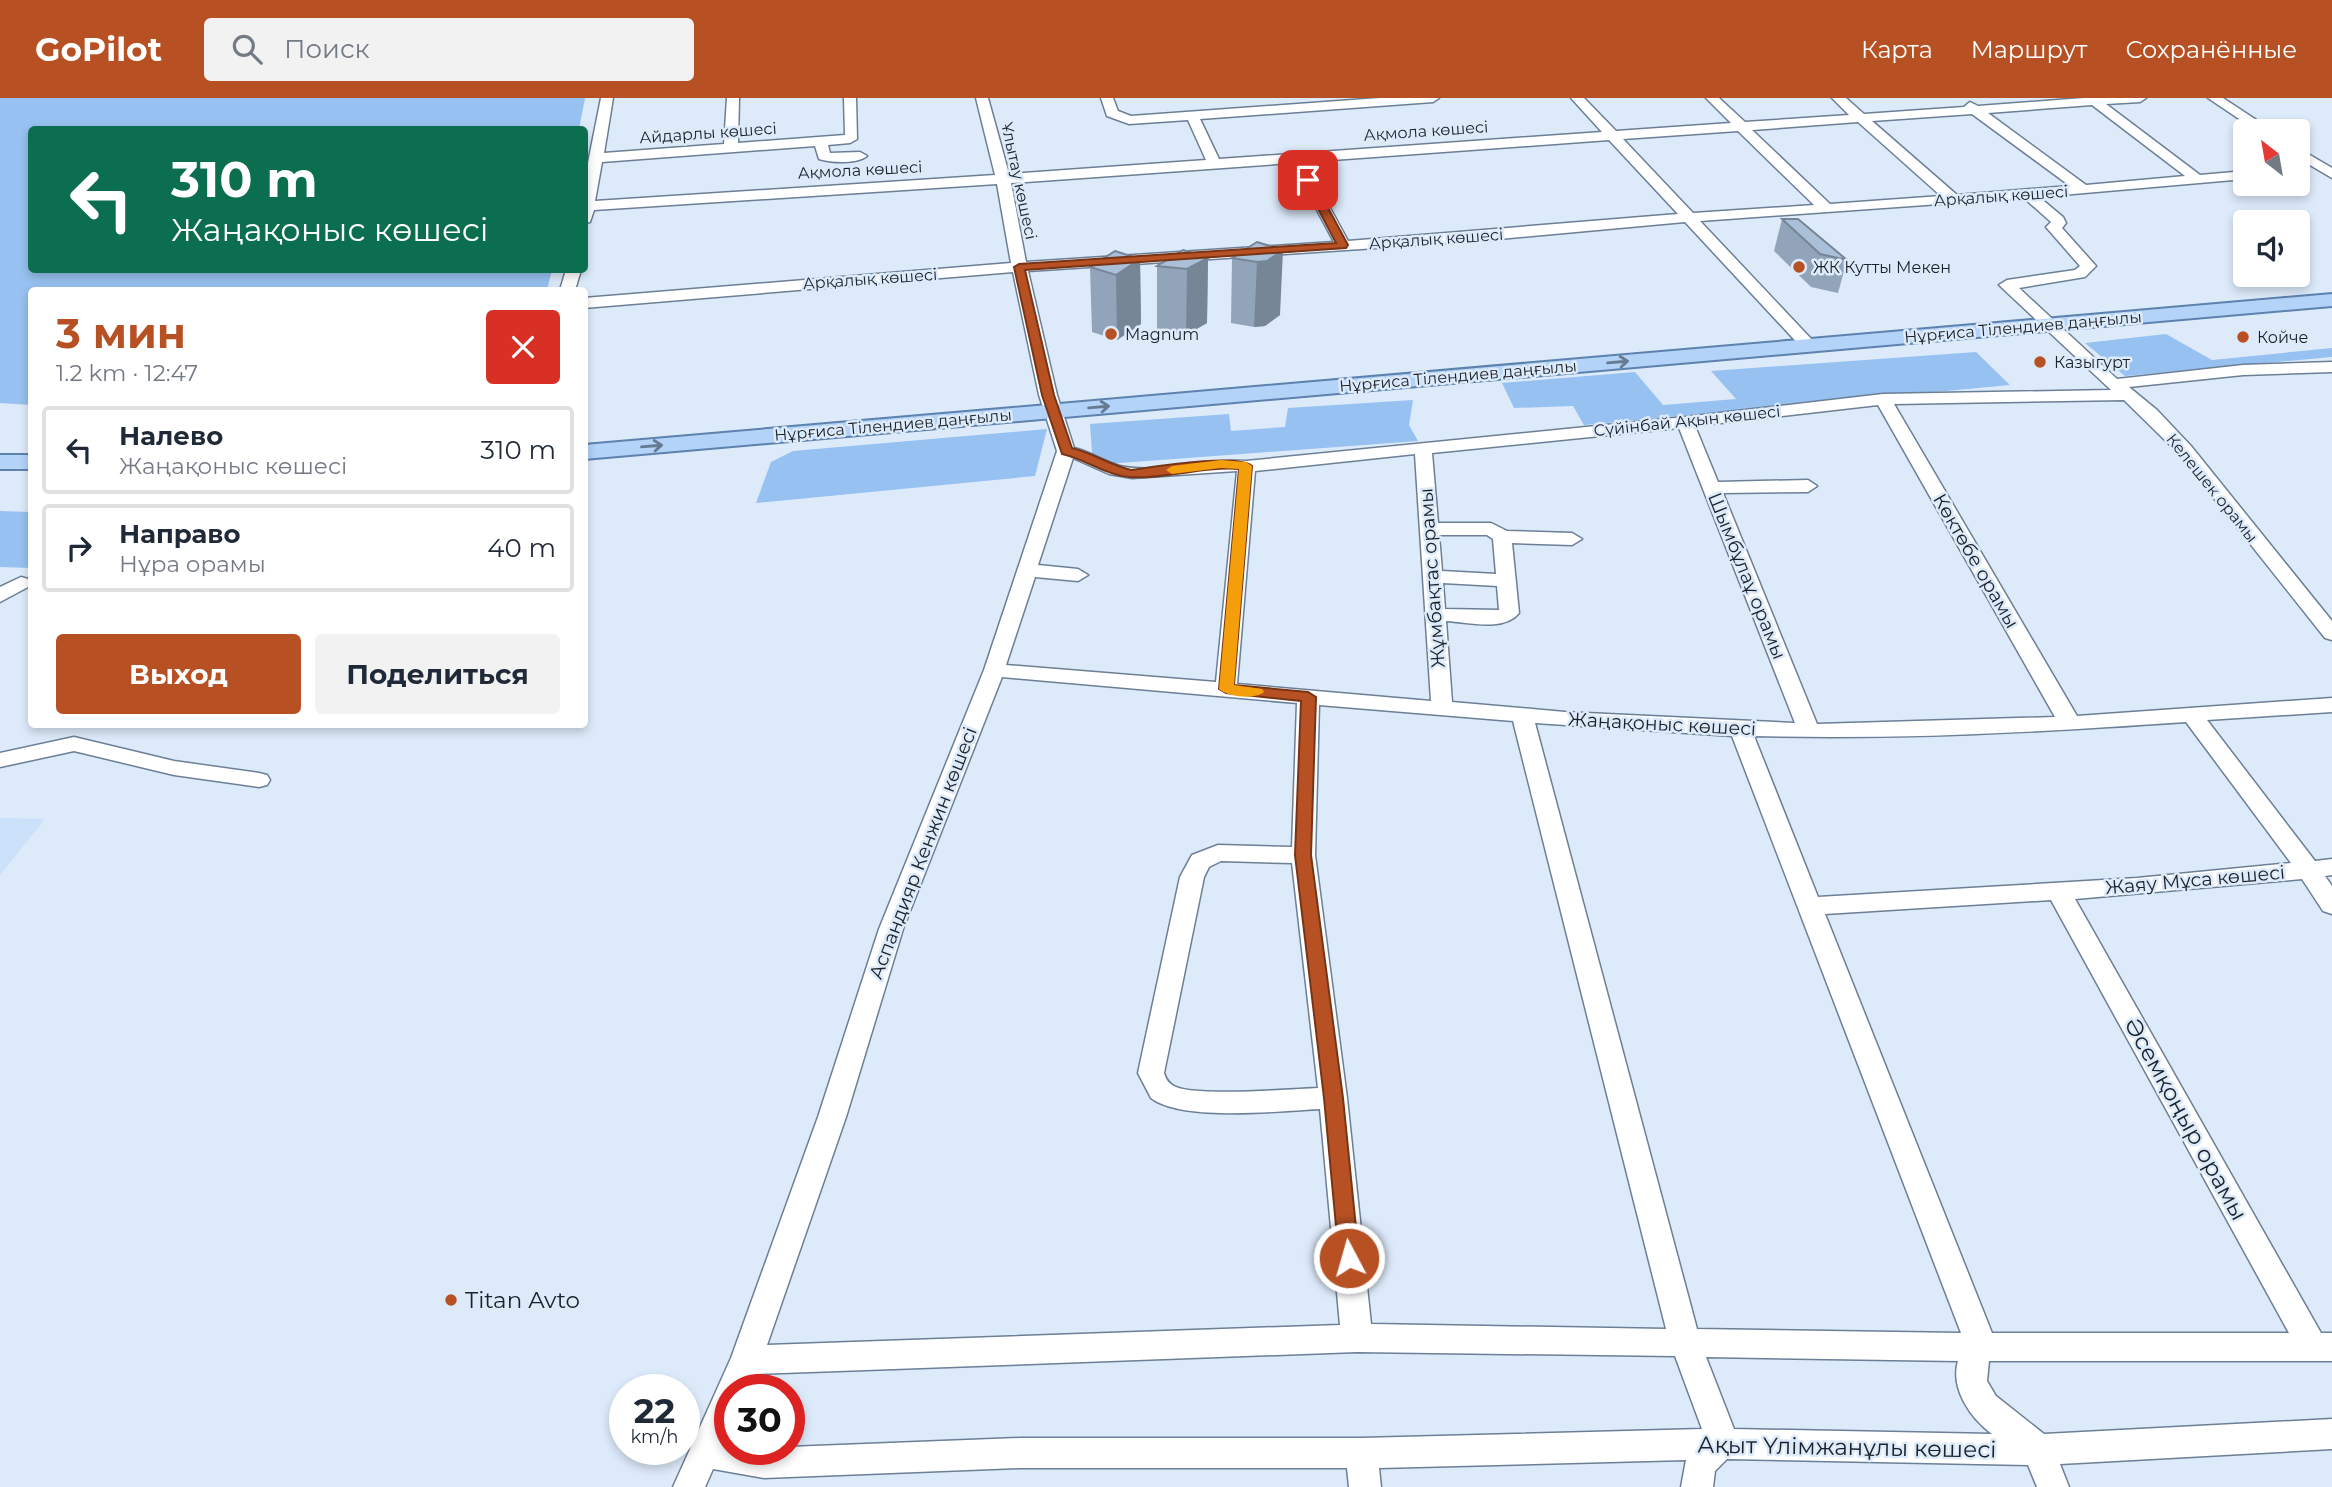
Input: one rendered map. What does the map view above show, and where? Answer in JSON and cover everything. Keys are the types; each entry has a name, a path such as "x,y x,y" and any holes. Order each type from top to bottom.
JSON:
{"main road":[{"name":"Нұрғиса Тілендиев даңғылы","path":"2044,318 2332,286"},
{"name":"Нұрғиса Тілендиев даңғылы","path":"588,435 1050,403 2044,318 2332,300"},
{"name":"Нұрғиса Тілендиев даңғылы","path":"588,452 1050,403"},
{"path":"0,462 28,462"},
{"path":"0,481 28,481"}],"street":[{"path":"588,206 607,98"},
{"path":"731,149 733,98"},
{"name":"Айдарлы көшесі","path":"596,158 850,139 850,98"},
{"name":"Ұлытау көшесі","path":"982,98 1003,179 1019,267 1050,403"},
{"path":"1107,98 1112,113 1129,120 1433,98"},
{"path":"1577,98 1802,338"},
{"path":"1712,98 1826,208"},
{"path":"1838,98 1953,200"},
{"path":"1959,98 2083,189"},
{"name":"Ақмола көшесі","path":"588,206 2140,98"},
{"path":"2214,98 2247,119"},
{"path":"2093,100 2196,178"},
{"path":"1192,115 1214,163"},
{"path":"821,143 824,156 827,157 860,156"},
{"path":"1296,158 1343,245"},
{"path":"2310,159 2330,171"},
{"path":"2310,171 2330,171"},
{"name":"Арқалық көшесі","path":"588,303 1019,267 1467,238 2233,175"},
{"name":"Келешек орамы","path":"2026,194 2059,220 2053,227 2088,265 2080,274 2007,285 2113,384 2130,395 2192,458 2279,571 2332,634"},
{"path":"2312,366 2332,385"},
{"path":"2113,384 2198,374 2332,367"},
{"name":"Сүйінбай Ақын көшесі","path":"1246,466 1685,422 1883,399 2130,395"},
{"name":"Көктөбе орамы","path":"1883,399 2070,723"},
{"path":"1050,403 1066,451 1086,455 1114,470 1131,474 1221,464 1246,466 1226,689"},
{"name":"Шымбұлаұ орамы","path":"1685,422 1809,730"},
{"name":"Жұмбақтас орамы","path":"1423,448 1442,708"},
{"name":"Аспандияр Кенжин көшесі","path":"739,1374 832,1117 891,929 994,670 1066,451"},
{"path":"1712,488 1808,485"},
{"path":"1429,529 1491,529 1503,537 1572,539"},
{"path":"1435,614 1504,616 1509,613 1503,537"},
{"path":"1028,570 1078,575"},
{"path":"1432,576 1506,581"},
{"path":"0,596 20,583"},
{"name":"Жаңақоныс көшесі","path":"994,670 1522,715 1740,729 1851,732 2070,723 2332,705"},
{"path":"1308,697 1303,855 1333,1098 1357,1338"},
{"path":"2191,714 2320,868 2332,905"},
{"path":"1522,715 1685,1343 1724,1444 1706,1453 1699,1463 1697,1487"},
{"path":"1740,729 1982,1347"},
{"path":"0,760 74,744 174,768 259,780"},
{"path":"1303,855 1218,853 1200,861 1192,877 1151,1073 1159,1090 1177,1099 1277,1101 1333,1098"},
{"name":"Жаяу Мұса көшесі","path":"1810,906 2058,891 2320,868"},
{"name":"Әсемқоңыр орамы","path":"2058,891 2323,1347"},
{"path":"746,1360 1357,1338 1982,1347 2323,1347"},
{"path":"1982,1347 1972,1356 1969,1368 1972,1382 1990,1412 2038,1450 2053,1487"},
{"path":"690,1487 714,1429"},
{"name":"Ақыт Үлімжанұлы көшесі","path":"1361,1452 1724,1444 2038,1450 2332,1434"},
{"path":"703,1452 764,1463 1020,1453 1361,1452 1365,1487"}],"shaded area":[{"path":"0,98 585,98 580,126 28,126 28,273 551,273 548,287 28,287 28,405 0,403"},
{"path":"2166,334 2212,360 2332,348 2332,357 2125,376 2085,343"},
{"path":"1976,352 2010,385 1584,425 1573,406 1514,408 1502,383 1635,372 1663,405 1736,399 1711,371"},
{"path":"1413,400 1409,425 1418,441 1093,465 1090,424 1229,414 1231,431 1285,427 1288,408"},
{"path":"1047,429 1035,476 756,503 771,462 793,451"},
{"path":"0,511 28,512 28,568 0,567"},
{"path":"0,818 45,819 0,875"}],"building":[{"path":"1782,219 1798,219 1847,260 1820,254"},
{"path":"1257,242 1283,250 1267,261 1232,258"},
{"path":"1183,250 1208,258 1187,269 1157,266"},
{"path":"1115,251 1140,259 1116,275 1090,267"}],"slow traffic":[{"path":"1172,470 1221,464 1246,466 1226,689 1257,692"}],"place":[{"name":"ЖК Кутты Мекен","path":"1799,267"},
{"name":"Magnum","path":"1111,334"},
{"name":"Койче","path":"2243,337"},
{"name":"Казыгурт","path":"2040,362"},
{"name":"Titan Avto","path":"451,1300"}],"route":[{"path":"1308,180 1343,245 1019,267 1048,395 1066,451 1086,455 1114,470 1131,474 1221,464 1246,466 1226,689 1308,697 1303,855 1333,1098 1349,1258"}]}
